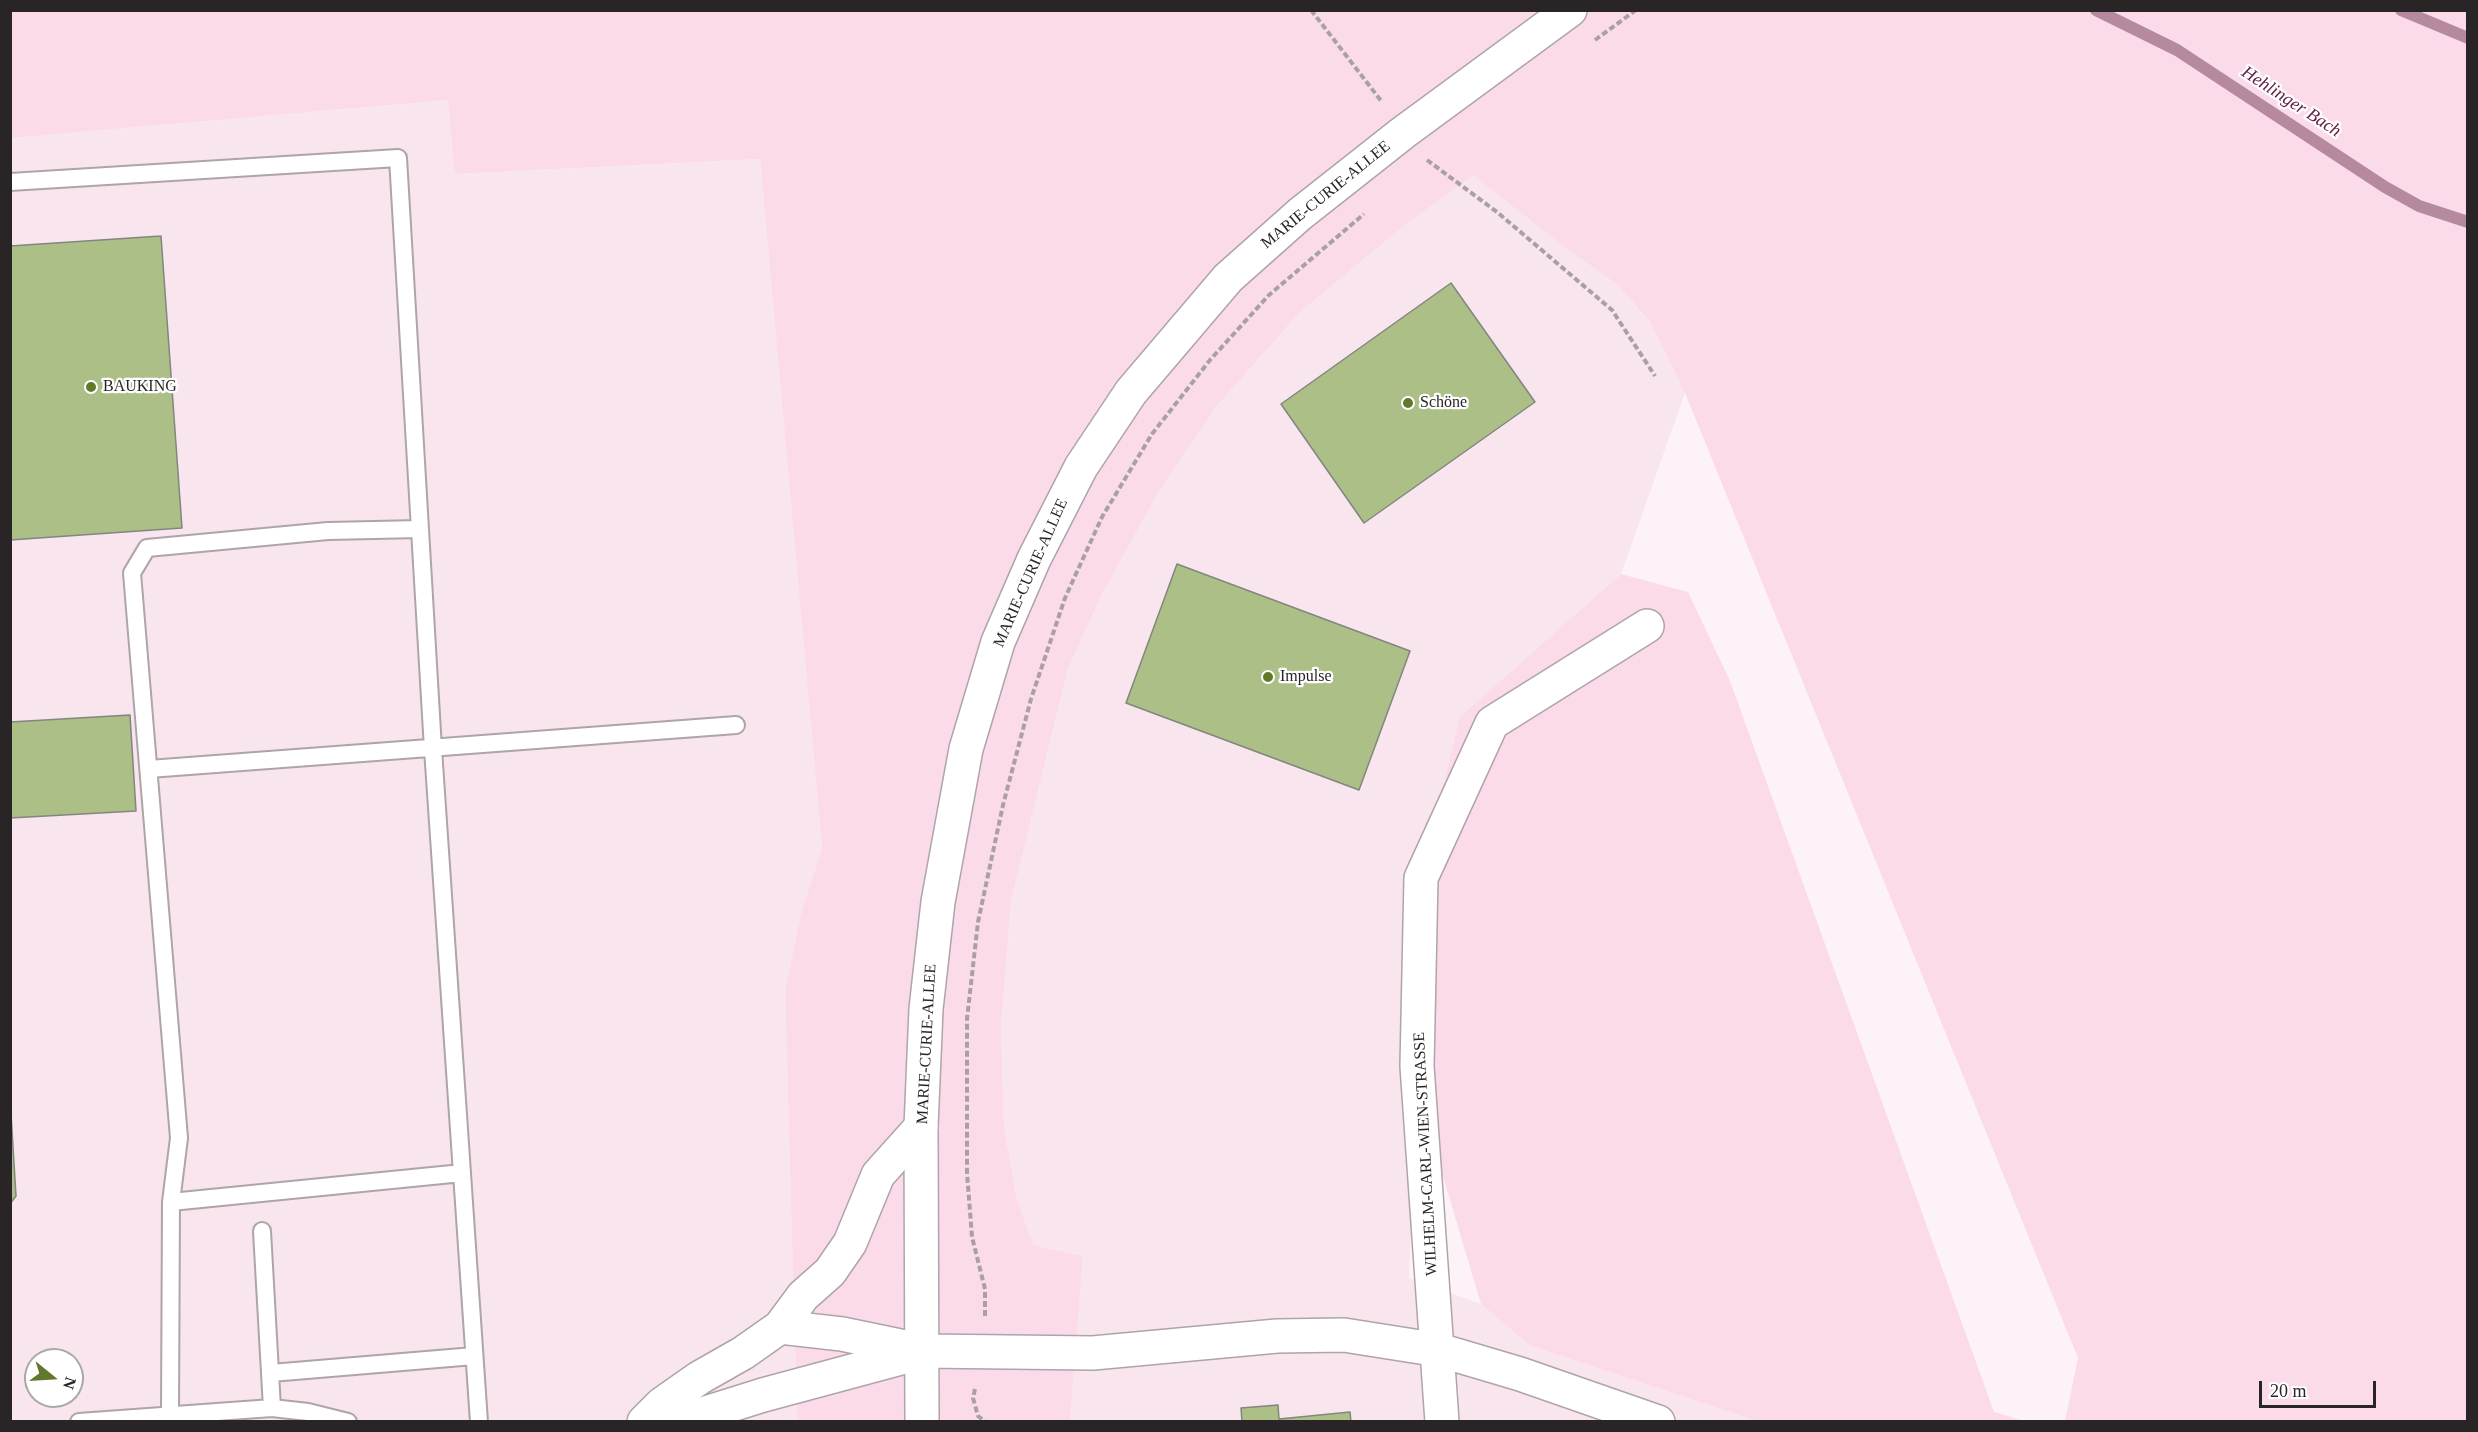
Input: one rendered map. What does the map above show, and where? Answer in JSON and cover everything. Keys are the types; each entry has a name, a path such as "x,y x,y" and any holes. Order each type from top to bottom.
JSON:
{"street":[{"name":"MARIE-CURIE-ALLEE","path":"922,1422 924,1352 921,1127 926,1009 938,902 966,749 998,642 1034,559 1081,467 1131,392 1228,278 1300,214 1404,132 1570,10"},
{"name":"WILHELM-CARL-WIEN-STRASSE","path":"1442,1422 1417,1066 1421,878 1492,723 1647,626"},
{"path":"644,1422 662,1404 699,1378 743,1353 780,1327 803,1296 830,1272 850,1243 878,1175 921,1127"},
{"path":"780,1327 842,1334 924,1352 1093,1353 1277,1336 1344,1335 1438,1350 1520,1374 1658,1422"},
{"path":"677,1422 763,1395 924,1352"}],"lane":[{"path":"10,182 398,158 433,749 479,1422"},
{"path":"170,1414 171,1202 179,1138 132,573 147,548 328,531 420,529"},
{"path":"149,769 736,725"},
{"path":"171,1202 462,1173"},
{"path":"261,1231 272,1407"},
{"path":"271,1373 474,1356"},
{"path":"79,1422 272,1407 308,1412 348,1422"}],"path":[{"path":"1311,10 1404,132"},
{"path":"1588,44 1636,10"},
{"path":"1418,167 1436,152"},
{"path":"1450,178 1497,212 1612,310 1655,376"},
{"path":"986,1422 978,1416 973,1398 984,1352 985,1289 972,1237 967,1173 967,1020 978,922 1003,805 1030,699 1065,598 1102,517 1152,434 1210,360 1269,295 1365,213"}],"shaded area":[{"path":"11,11 2467,11 2467,1421 2065,1421 2078,1358 1685,393 1650,322 1618,285 1567,249 1473,175 1410,221 1300,312 1216,407 1156,496 1100,598 1068,669 1011,901 1001,1028 1004,1127 1017,1199 1033,1245 1083,1256 1070,1421 808,1422 797,1418 785,989 802,910 822,848 760,159 455,174 448,100 11,138"},
{"path":"449,100 456,174 760,159 822,848 802,910 785,989 797,1417 808,1421 11,1422 11,138"},
{"path":"1473,174 1567,249 1618,285 1650,322 1685,393 1621,574 1460,718 1417,1066 1409,1278 1481,1304 1529,1345 1757,1421 1070,1421 1083,1256 1033,1245 1017,1199 1004,1127 1001,1028 1011,901 1068,669 1100,598 1156,496 1216,407 1300,312 1410,221"},
{"path":"1621,574 1688,592 1730,681 1994,1412 2024,1421 1757,1421 1529,1345 1481,1304 1431,1136 1421,878 1460,717"}],"building":[{"name":"BAUKING","path":"161,236 182,528 10,540 10,246"},
{"name":"Schöne","path":"1451,283 1535,402 1364,523 1281,404"},
{"name":"Impulse","path":"1177,564 1410,651 1359,790 1126,703"},
{"path":"130,715 136,811 10,818 10,722"},
{"path":"10,1097 16,1196 10,1204"},
{"path":"1278,1405 1279,1419 1350,1412 1351,1422 1242,1422 1241,1408"}],"waterway":[{"name":"Hehlinger Bach","path":"2096,10 2177,50 2385,187 2419,206 2468,222"},
{"path":"2401,10 2468,38"}],"place":[{"name":"BAUKING","path":"91,387"},
{"name":"Schöne","path":"1408,403"},
{"name":"Impulse","path":"1268,677"}]}
